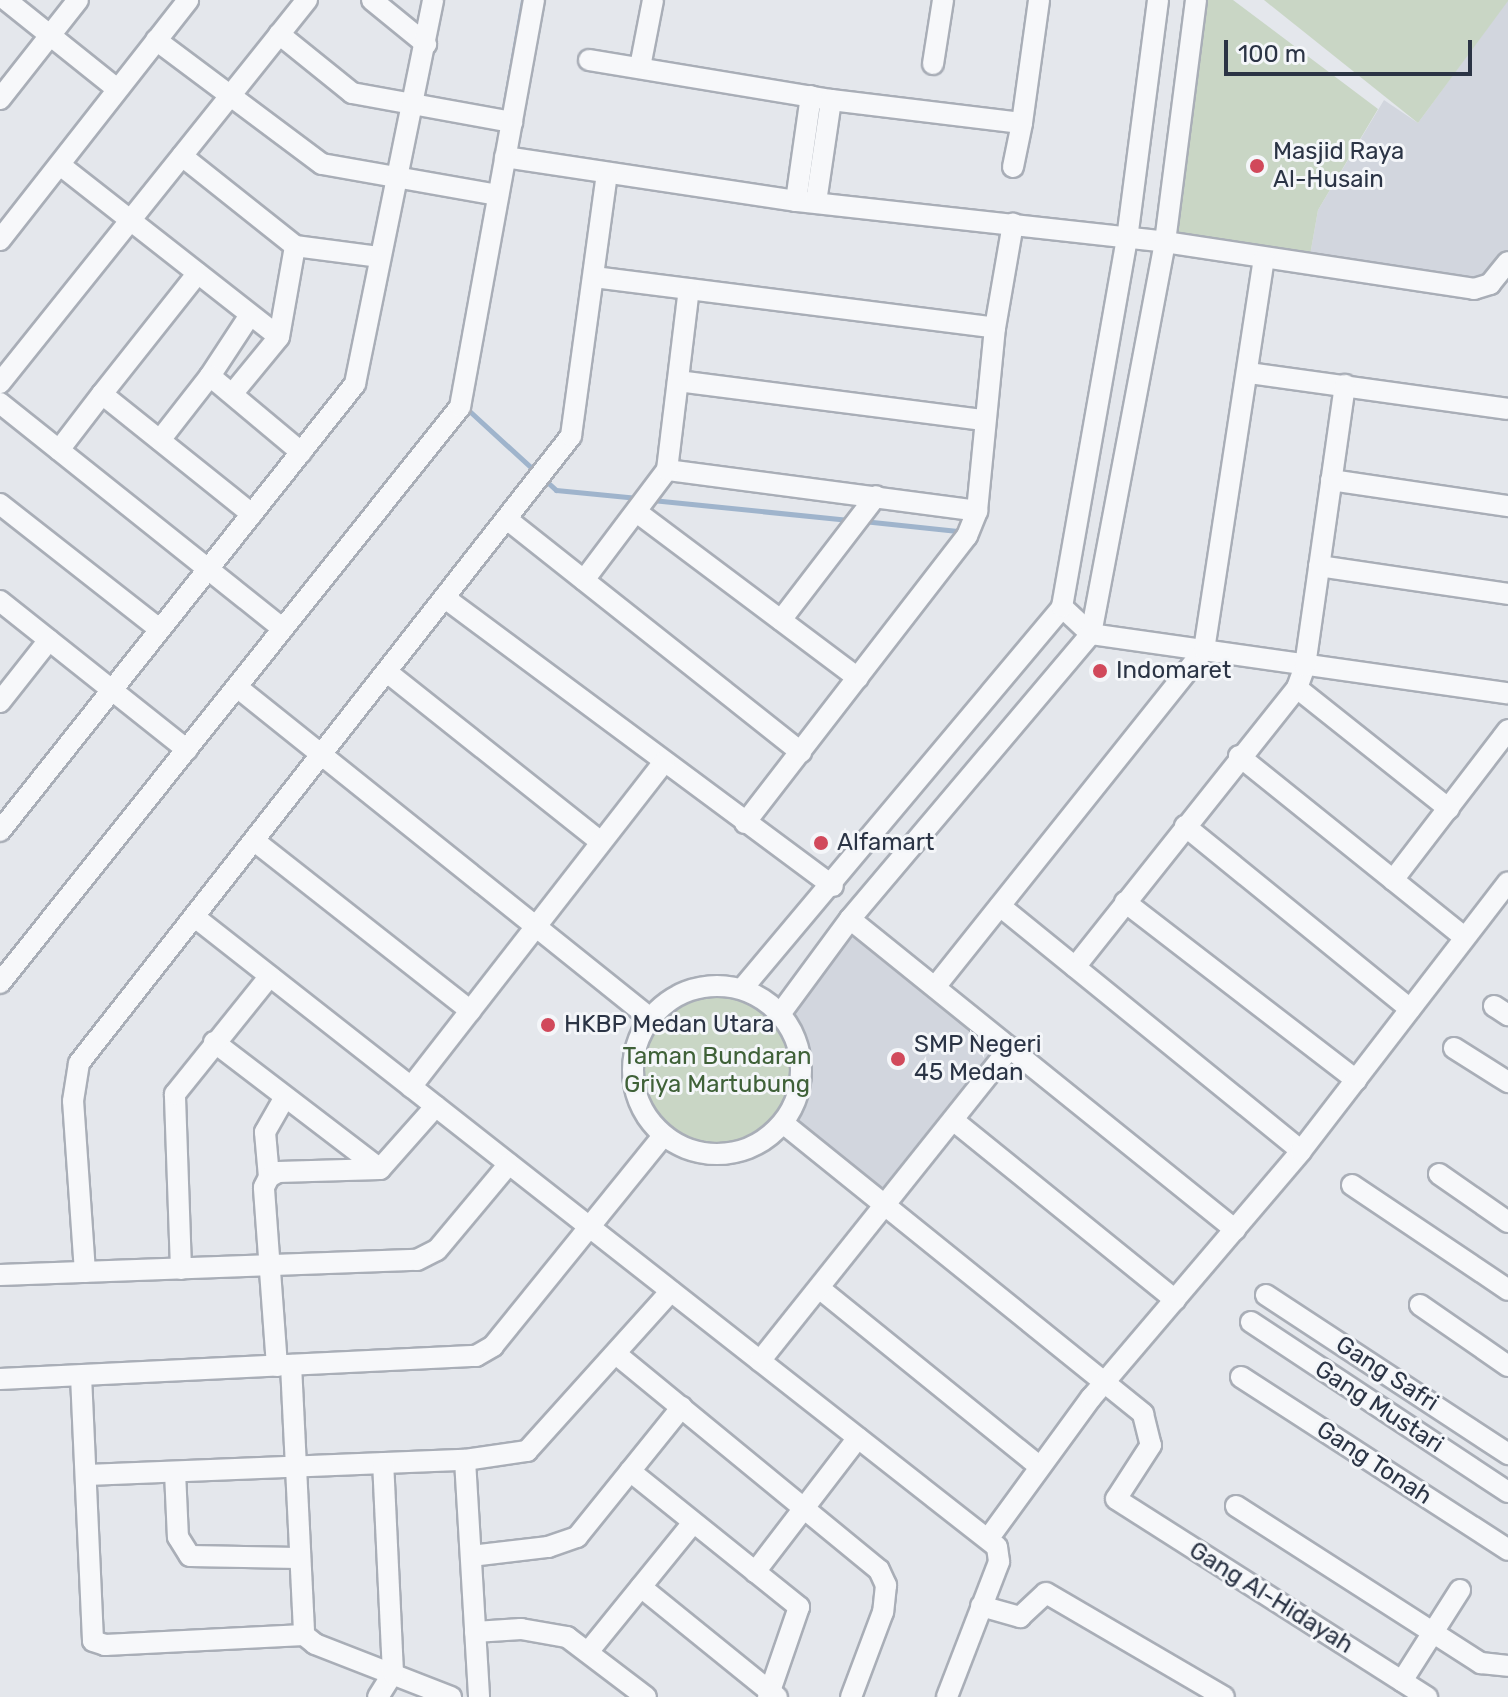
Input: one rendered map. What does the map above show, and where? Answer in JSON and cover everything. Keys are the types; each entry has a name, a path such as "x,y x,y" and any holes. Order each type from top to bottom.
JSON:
{"street":[{"path":"6,0 117,89"},
{"path":"1,96 78,0"},
{"path":"0,240 188,0"},
{"path":"0,383 307,0"},
{"path":"372,0 426,44"},
{"path":"0,831 158,628 355,384 433,0"},
{"path":"0,983 461,401 493,194 505,157 506,121 534,0"},
{"path":"640,67 653,0"},
{"path":"933,64 943,0"},
{"path":"1013,167 1039,0"},
{"path":"742,989 833,886 1062,607 1127,239 1158,0"},
{"path":"780,1014 850,919 1091,634 1165,242 1196,0"},
{"path":"279,34 352,93 506,121"},
{"path":"156,40 322,164 493,194"},
{"path":"589,60 821,98 1022,123"},
{"path":"806,202 821,98"},
{"path":"182,156 295,246 380,257"},
{"path":"505,157 806,202 1165,242 1474,289 1490,284 1508,262"},
{"path":"60,165 279,337"},
{"path":"85,1272 74,1078 95,1041 256,842 571,436 607,173"},
{"path":"745,823 967,536 977,511 995,328 1013,224"},
{"path":"233,393 279,337 295,246"},
{"path":"935,987 1204,650 1249,373 1264,259"},
{"path":"59,450 198,273"},
{"path":"594,277 995,328"},
{"path":"584,580 667,470 689,289"},
{"path":"160,440 210,376 250,315"},
{"path":"1249,373 1508,409"},
{"path":"210,376 301,452"},
{"path":"678,381 984,420"},
{"path":"1075,967 1239,756 1297,688 1305,666 1345,385"},
{"path":"102,394 252,514"},
{"path":"0,403 283,629"},
{"path":"667,470 977,511"},
{"path":"1331,480 1508,506"},
{"path":"781,620 876,496"},
{"path":"0,504 158,628"},
{"path":"644,504 781,620 858,678"},
{"path":"508,520 801,752"},
{"path":"1319,566 1508,594"},
{"path":"445,598 833,886"},
{"path":"0,601 187,750"},
{"path":"1062,607 1091,634 1508,693"},
{"path":"1,697 49,640"},
{"path":"387,672 601,842"},
{"path":"237,687 650,1018"},
{"path":"1297,688 1449,809"},
{"path":"1393,880 1508,730"},
{"path":"1239,756 1464,937"},
{"path":"411,1087 664,762"},
{"path":"1185,826 1410,1009"},
{"path":"256,842 471,1011"},
{"path":"988,1539 1039,1466 1301,1151 1508,882"},
{"path":"1125,902 1356,1080"},
{"path":"1000,906 1301,1151"},
{"path":"196,918 988,1539 1000,1559 947,1697"},
{"path":"850,919 1235,1230"},
{"path":"181,1269 173,1102 214,1042 270,976"},
{"path":"697,989 742,989 780,1014 795,1039 801,1068 797,1097 783,1123 757,1145 726,1155 692,1152 663,1136 642,1111 633,1080 635,1048 650,1018 676,996 697,989"},
{"path":"214,1042 380,1169"},
{"path":"760,1361 1010,1048"},
{"path":"1454,1048 1508,1082"},
{"path":"285,1097 265,1132 269,1177 264,1187 284,1366 304,1635"},
{"path":"269,1177 278,1172 380,1169 436,1106"},
{"path":"953,1120 1175,1300"},
{"path":"783,1123 1105,1385"},
{"path":"0,1379 476,1356 493,1346 663,1136"},
{"path":"0,1275 428,1257 509,1164"},
{"path":"1439,1174 1508,1222"},
{"path":"1352,1185 1508,1290"},
{"path":"819,1288 1039,1466"},
{"path":"87,1475 465,1460 527,1451 671,1291"},
{"name":"Gang Safri","path":"1266,1295 1508,1454"},
{"path":"1420,1305 1508,1366"},
{"name":"Gang Mustari","path":"1251,1322 1508,1492"},
{"path":"616,1354 870,1560 886,1585 883,1612 851,1697"},
{"path":"81,1376 93,1641 105,1645 304,1635 315,1644 451,1697"},
{"name":"Gang Tonah","path":"1241,1377 1508,1550"},
{"name":"Gang Al-Hidayah","path":"1105,1385 1143,1414 1153,1437 1147,1454 1116,1499 1427,1697"},
{"path":"471,1556 548,1547 577,1537 682,1407"},
{"path":"755,1572 858,1438"},
{"path":"465,1460 479,1697"},
{"path":"378,1697 393,1673 383,1463"},
{"path":"630,1471 799,1607 772,1696 641,1587"},
{"path":"175,1472 178,1537 190,1556 298,1558"},
{"path":"1236,1506 1481,1663 1508,1666"},
{"path":"588,1652 693,1523"},
{"path":"1402,1681 1460,1590"},
{"path":"981,1606 1020,1617 1046,1593 1224,1697"},
{"path":"475,1632 540,1631 567,1637 646,1697"}],"shaded area":[{"path":"1508,0 1508,257 1483,284 1309,261 1318,210 1384,100 1418,123"},
{"name":"SMP Negeri 45 Medan","path":"851,922 1004,1050 884,1206 783,1123 780,1014"}],"green space":[{"path":"1204,0 1233,0 1378,109 1318,210 1309,261 1169,237"},
{"path":"1264,0 1508,0 1508,1 1418,123"},
{"name":"Taman Bundaran Griya Martubung","path":"717,986 749,993 776,1011 794,1038 801,1070 794,1102 776,1129 749,1147 717,1154 685,1147 658,1129 640,1102 633,1070 640,1038 658,1011 685,993"}],"waterway":[{"path":"505,102 523,0"},
{"path":"465,407 537,473"},
{"path":"545,480 556,490 638,498"},
{"path":"652,500 849,520"},
{"path":"863,521 957,531"}],"place":[{"name":"Masjid Raya Al-Husain","path":"1257,166"},
{"name":"Indomaret","path":"1100,671"},
{"name":"Alfamart","path":"821,843"},
{"name":"HKBP Medan Utara","path":"548,1025"},
{"name":"SMP Negeri 45 Medan","path":"898,1059"}]}
